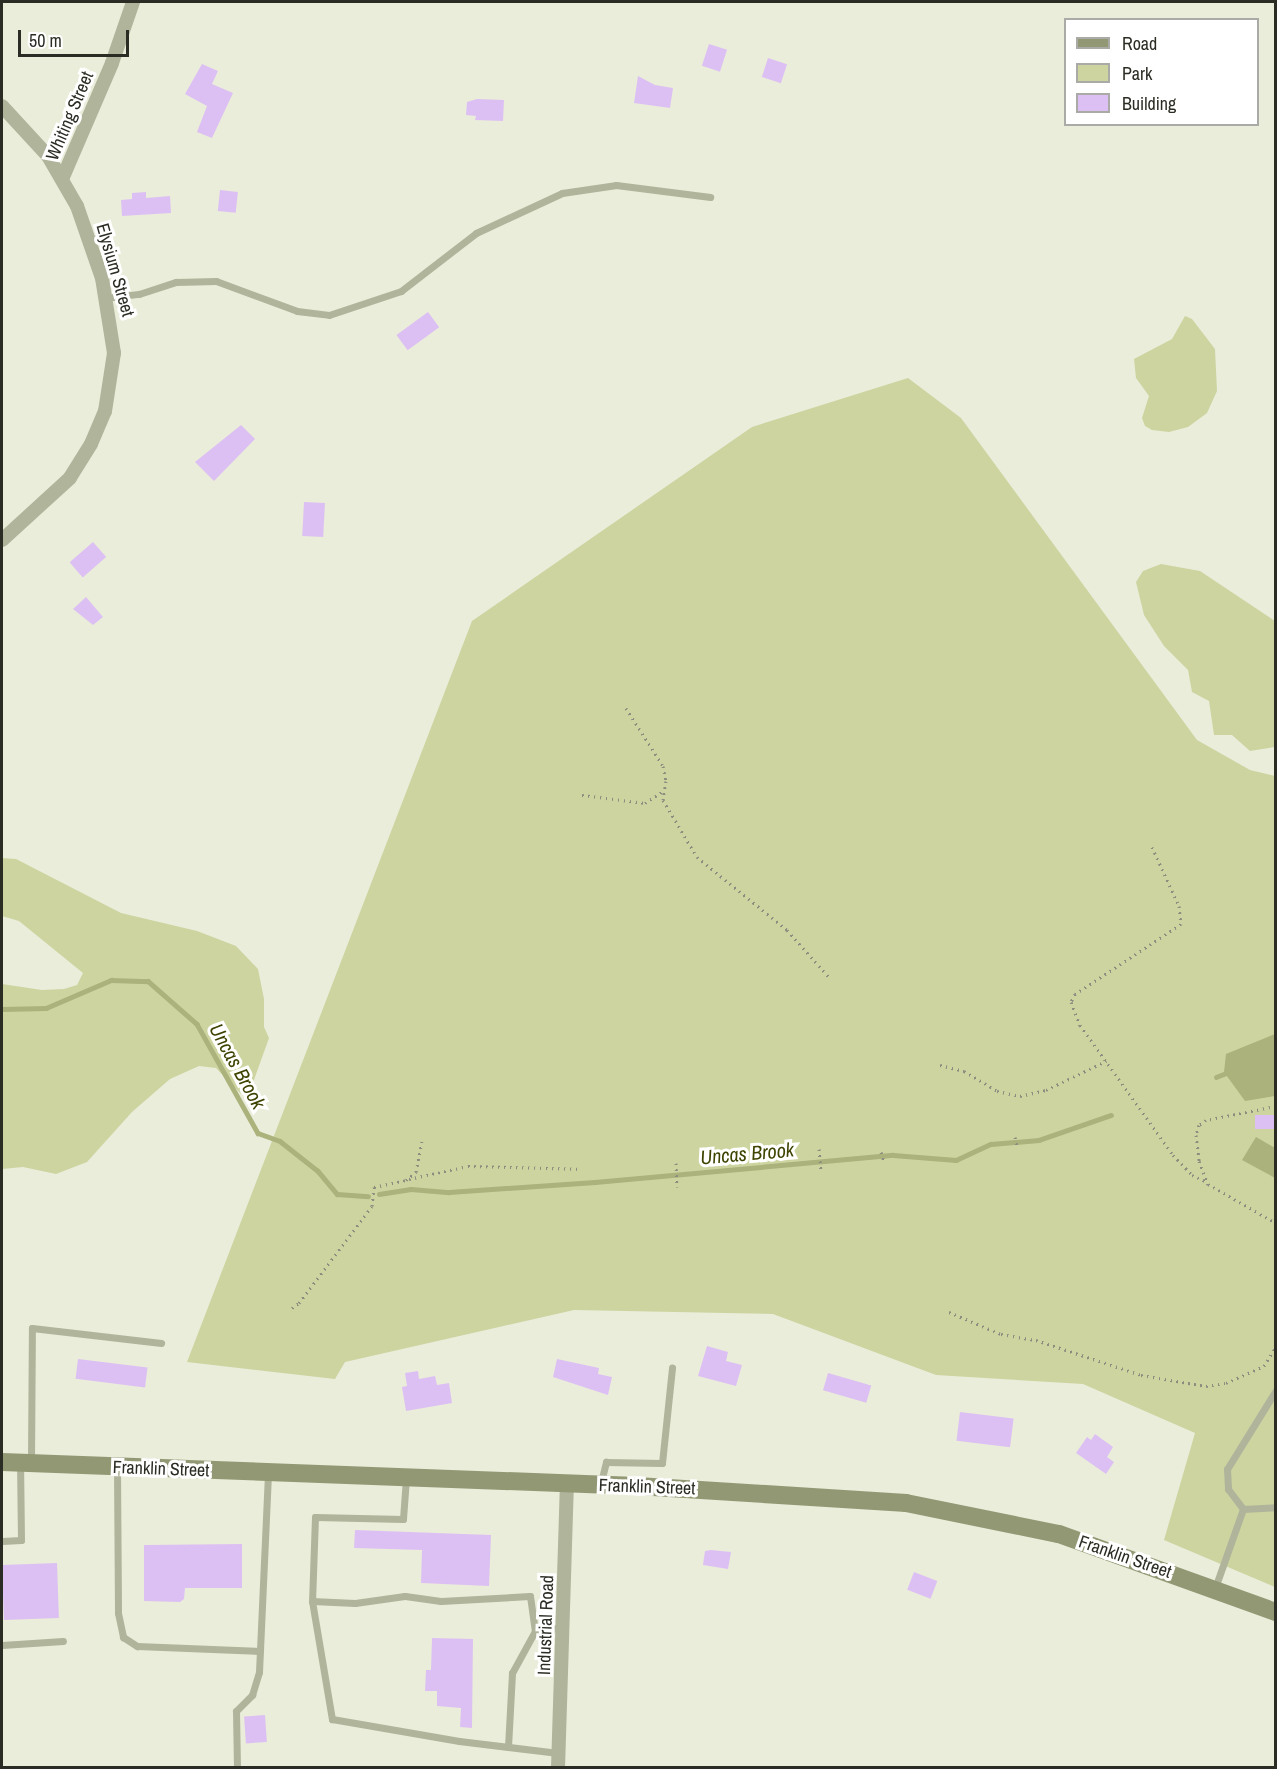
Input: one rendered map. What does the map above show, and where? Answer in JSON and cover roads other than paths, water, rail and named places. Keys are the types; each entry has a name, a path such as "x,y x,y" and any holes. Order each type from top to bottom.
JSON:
{"main road":[{"name":"Franklin Street","path":"2,1462 849,1496 918,1505 1059,1534 1215,1588 1275,1612"}],"street":[{"name":"Whiting Street","path":"63,177 112,63 133,2"},
{"name":"Elysium Street","path":"2,106 63,177 92,247 105,298 114,353 105,411 91,444 70,478 2,540"},
{"name":"Industrial Road","path":"558,1767 567,1485"}],"lane":[{"path":"105,298 139,294 176,282 216,281 297,311 329,315 386,298 476,233 562,193 616,185 710,197"},
{"path":"2,1541 21,1540 32,1328 161,1343"},
{"path":"601,1485 606,1462 662,1463 672,1368"},
{"path":"1244,1509 1228,1489 1227,1469 1275,1390"},
{"path":"117,1467 118,1613 123,1637 137,1646 260,1652"},
{"path":"237,1767 236,1711 252,1695 260,1652 267,1473"},
{"path":"406,1478 403,1519 315,1517 312,1601 332,1719 559,1753"},
{"path":"1244,1509 1275,1507"},
{"path":"1215,1588 1244,1509"},
{"path":"312,1601 355,1603 405,1596 441,1601 530,1596 535,1631 512,1673 508,1747"},
{"path":"535,1631 564,1627"},
{"path":"2,1645 63,1641"}],"waterway":[{"name":"Uncas Brook","path":"2,1009 46,1008 111,980 148,981 197,1024 258,1133 280,1141 318,1171 337,1194 368,1196"},
{"name":"Uncas Brook","path":"1216,1077 1229,1072"},
{"name":"Uncas Brook","path":"379,1194 411,1189 449,1192 595,1182 893,1155 956,1160 991,1144 1039,1140 1111,1115"}]}
